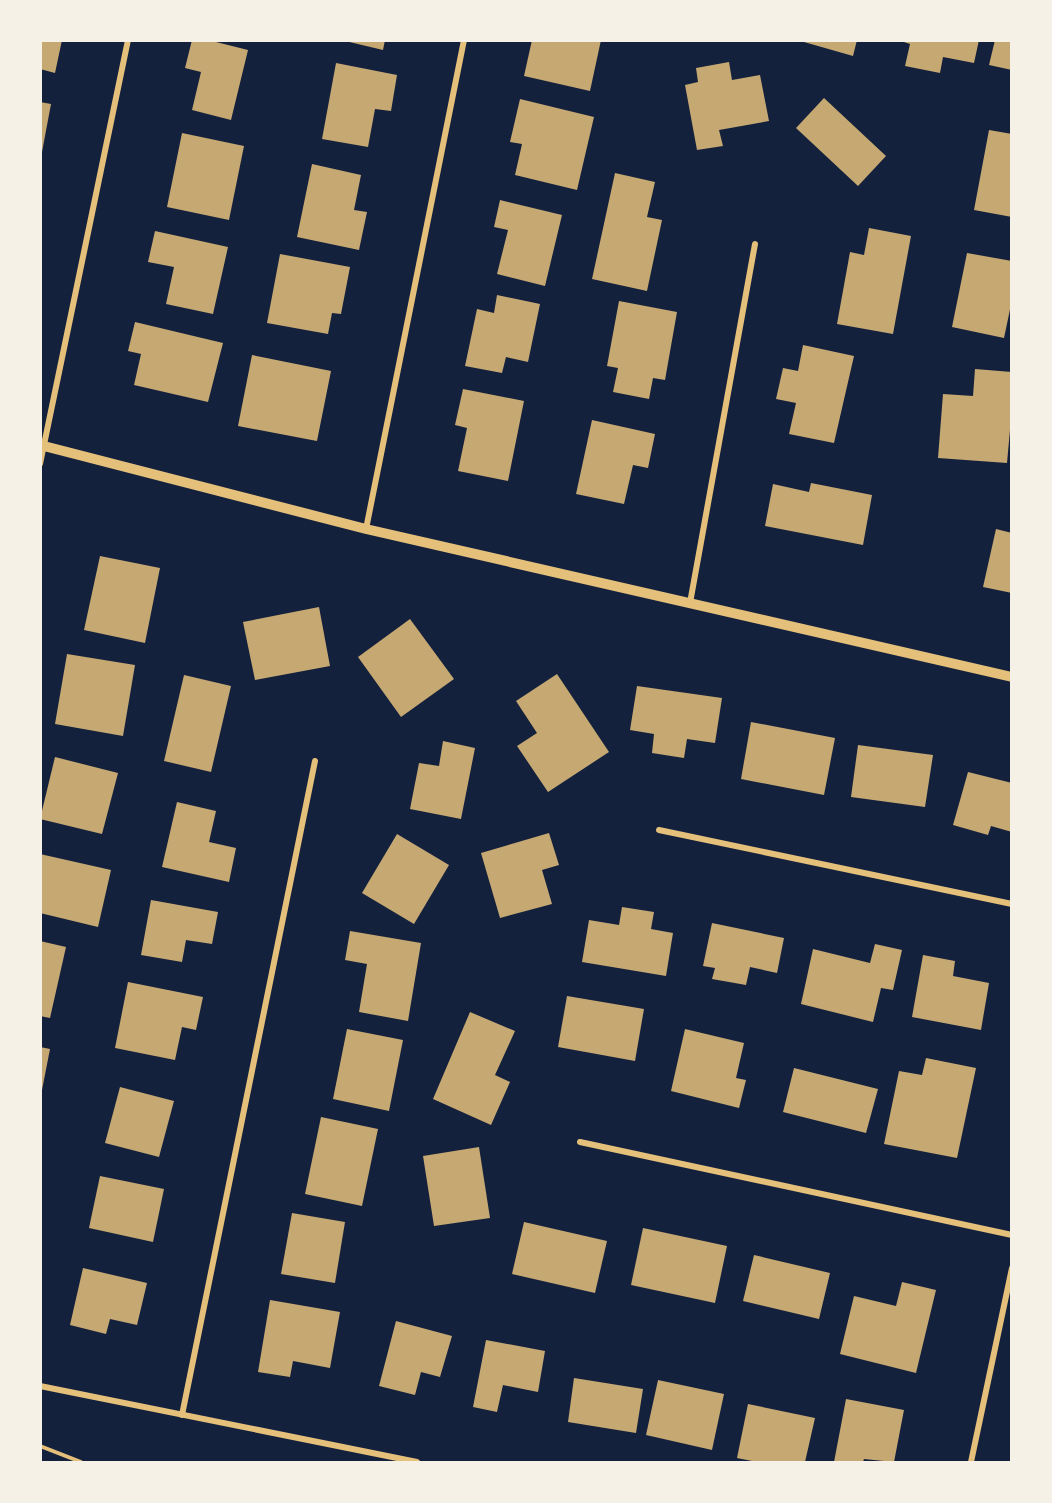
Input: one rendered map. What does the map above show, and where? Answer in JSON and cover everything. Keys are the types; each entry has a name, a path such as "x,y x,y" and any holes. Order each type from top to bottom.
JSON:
{"street":[{"path":"40,464 42,445 128,40"},
{"path":"366,529 464,40"},
{"path":"690,603 755,244"},
{"path":"42,445 366,529 1011,677"},
{"path":"182,1414 315,761"},
{"path":"659,830 1011,904"},
{"path":"580,1142 1011,1235"},
{"path":"971,1462 1011,1268"},
{"path":"40,1386 417,1462"}],"path":[{"path":"40,1446 81,1462"}],"building":[{"path":"40,40 62,40 55,73 40,69"},
{"path":"192,40 208,40 248,50 231,120 192,110 201,72 185,68"},
{"path":"341,40 385,40 383,50"},
{"path":"532,40 601,40 590,91 524,76"},
{"path":"797,40 857,40 853,56"},
{"path":"898,40 979,40 974,63 943,57 940,73 905,66 910,44"},
{"path":"995,40 1012,40 1012,70 989,65"},
{"path":"729,62 732,80 760,75 769,121 719,130 723,146 697,150 685,85 698,82 696,68"},
{"path":"336,63 397,75 391,111 375,109 368,147 322,139"},
{"path":"824,98 886,156 858,186 796,128"},
{"path":"520,99 594,117 577,190 515,175 522,144 510,142"},
{"path":"40,102 51,104 42,152 40,152"},
{"path":"989,130 1012,134 1012,217 974,210"},
{"path":"182,133 244,146 229,220 167,207"},
{"path":"312,164 361,175 354,210 367,212 359,250 297,237"},
{"path":"615,173 655,182 647,217 662,220 647,291 592,279"},
{"path":"500,200 562,215 545,286 497,274 508,230 494,227"},
{"path":"869,228 911,236 893,334 837,324 850,252 864,255"},
{"path":"155,231 228,247 213,314 166,304 174,267 148,262"},
{"path":"967,253 1012,261 1012,300 1004,338 952,327"},
{"path":"280,254 350,267 341,314 332,313 328,334 267,323"},
{"path":"497,295 540,304 528,362 506,357 502,373 465,366 477,309 494,313"},
{"path":"619,301 677,312 665,380 653,378 649,399 613,392 618,368 607,366"},
{"path":"135,322 223,343 208,402 134,385 141,354 128,351"},
{"path":"803,345 854,356 834,443 789,434 796,403 776,399 783,368 798,371"},
{"path":"252,355 331,371 317,441 238,426"},
{"path":"975,369 1012,372 1012,408 1007,463 938,458 943,394 973,396"},
{"path":"463,389 524,401 508,481 458,471 467,428 455,425"},
{"path":"592,420 655,434 648,468 633,465 624,504 576,494"},
{"path":"811,483 872,495 863,545 765,526 773,484 809,492"},
{"path":"996,529 1012,533 1012,593 983,587"},
{"path":"100,556 160,568 145,643 84,630"},
{"path":"319,607 330,666 255,680 243,622"},
{"path":"410,619 454,679 401,717 358,657"},
{"path":"67,654 135,665 123,736 55,724"},
{"path":"557,674 609,752 548,792 517,746 537,733 516,701"},
{"path":"184,675 231,686 211,772 164,761"},
{"path":"637,686 722,698 715,743 687,739 684,758 652,753 654,734 630,730"},
{"path":"751,722 835,738 824,795 741,779"},
{"path":"443,741 475,748 461,819 410,809 419,763 439,766"},
{"path":"858,745 933,755 925,807 851,797"},
{"path":"55,757 118,773 102,834 40,819"},
{"path":"968,772 1012,783 1012,832 991,826 988,835 953,825"},
{"path":"177,802 216,811 209,842 236,848 229,882 162,867"},
{"path":"549,833 559,865 542,870 552,904 500,918 481,853"},
{"path":"397,834 449,865 414,924 362,893"},
{"path":"40,854 111,870 98,927 40,913"},
{"path":"151,900 218,912 212,944 186,940 182,962 141,955"},
{"path":"622,907 654,912 651,929 673,933 666,976 582,962 589,920 619,925"},
{"path":"712,923 784,938 777,973 750,967 746,985 712,979 715,968 703,966"},
{"path":"350,931 421,943 408,1021 359,1012 367,964 345,960"},
{"path":"40,941 66,947 50,1018 40,1016"},
{"path":"875,944 902,950 893,990 881,988 873,1022 801,1004 813,949 870,963"},
{"path":"923,955 955,961 953,976 989,983 981,1030 912,1017"},
{"path":"128,982 203,997 196,1030 182,1027 175,1060 115,1048"},
{"path":"567,996 644,1009 635,1061 558,1047"},
{"path":"470,1012 515,1031 495,1075 510,1082 491,1125 433,1099"},
{"path":"347,1029 403,1040 389,1111 333,1099"},
{"path":"685,1029 744,1043 736,1078 746,1080 739,1108 671,1091"},
{"path":"40,1047 50,1049 42,1090 40,1090"},
{"path":"926,1058 976,1068 957,1158 884,1144 899,1071 922,1075"},
{"path":"794,1068 878,1089 866,1133 783,1112"},
{"path":"120,1087 174,1101 159,1157 105,1143"},
{"path":"321,1117 378,1129 362,1206 305,1194"},
{"path":"479,1147 490,1218 434,1226 423,1156"},
{"path":"100,1176 164,1189 153,1242 89,1228"},
{"path":"292,1213 345,1222 335,1283 281,1274"},
{"path":"524,1222 607,1241 595,1293 512,1274"},
{"path":"643,1228 727,1246 715,1303 631,1285"},
{"path":"754,1255 830,1273 819,1319 743,1301"},
{"path":"83,1268 147,1283 137,1325 110,1319 106,1334 70,1325"},
{"path":"902,1282 936,1290 916,1373 840,1354 854,1296 896,1306"},
{"path":"270,1300 340,1312 330,1368 293,1361 290,1377 258,1372"},
{"path":"396,1321 452,1336 440,1377 421,1372 415,1395 379,1386"},
{"path":"486,1340 545,1351 538,1392 503,1385 497,1412 473,1407"},
{"path":"574,1378 643,1389 636,1433 568,1422"},
{"path":"658,1380 724,1394 712,1450 646,1435"},
{"path":"846,1399 904,1410 894,1462 864,1459 863,1462 834,1462"},
{"path":"748,1404 815,1418 805,1462 757,1462 737,1458"}]}
